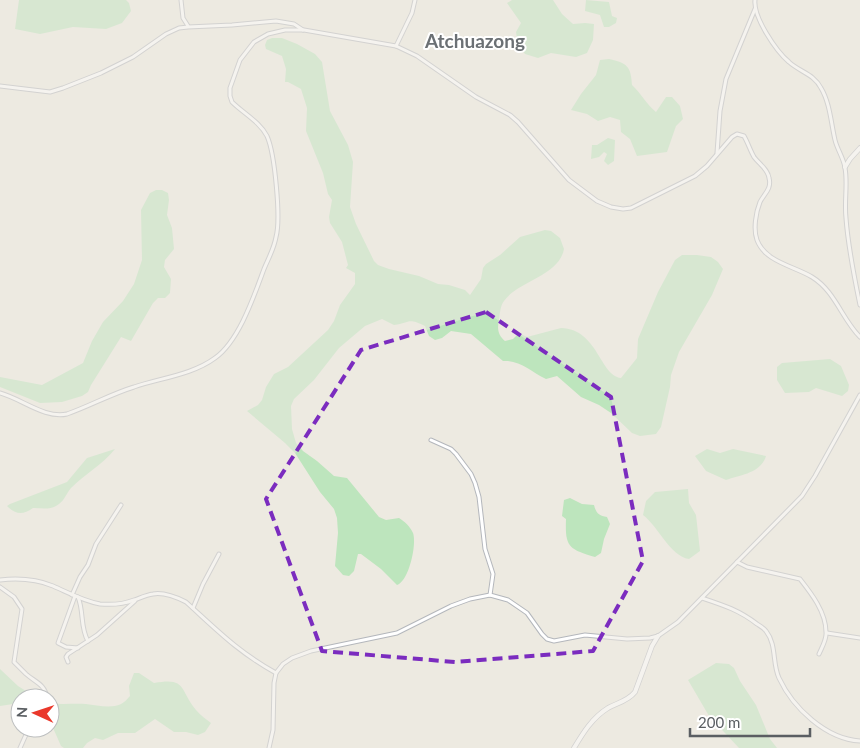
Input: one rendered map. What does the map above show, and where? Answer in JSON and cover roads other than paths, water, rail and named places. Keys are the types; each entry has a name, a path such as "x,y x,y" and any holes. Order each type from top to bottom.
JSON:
{"street":[{"path":"181,0 182,18 188,26"},
{"path":"396,46 412,13 415,0"},
{"path":"755,0 755,9 759,19 784,57 790,64 816,80 822,88 836,147 845,167 846,219 850,256 860,305"},
{"path":"717,154 719,118 726,79 755,9"},
{"path":"0,86 50,92 63,88 101,73 166,34 188,26 232,26 276,22 294,24 304,30"},
{"path":"0,393 48,414 58,416 133,387 192,369 216,358 224,350 232,339 254,295 272,253 278,221 270,146 262,128 232,102 230,96 232,79 240,60 254,42 277,31 304,30 396,46 434,66 476,97 518,122 569,180 597,201 611,207 631,208 695,176 707,166 732,137 737,134 744,136 754,157 770,178 767,194 761,200 757,210 755,224 756,239 763,250 773,258 812,277 824,286 860,337"},
{"path":"845,167 860,148"},
{"path":"574,748 588,725 608,708 630,698 635,692 652,646 658,636 678,622 754,543 794,505 809,487 860,395"},
{"path":"432,440 451,449 471,474 479,497 485,549 493,574 490,594"},
{"path":"78,648 66,647 58,643 75,596 77,581 88,565 96,544 121,505"},
{"path":"193,608 219,554"},
{"path":"737,562 747,568 800,579 813,597 821,613 826,633 819,654"},
{"path":"0,580 21,579 36,581 99,604 120,604 153,594 167,594 186,602 233,646 276,673"},
{"path":"0,587 14,597 22,609 14,662 43,688"},
{"path":"269,748 273,730 273,698 276,673 283,664 297,656 311,652 397,633 459,602 490,594 508,600 520,607 534,621 547,639 554,641 585,635 627,639 658,636"},
{"path":"75,596 80,602 83,629 88,641"},
{"path":"702,598 738,610 766,631 776,655 779,677 800,709 833,734 843,738 860,740"},
{"path":"68,662 66,658 68,654 88,641 137,599"},
{"path":"826,633 860,638"}],"district":[{"name":"Atchuazong","path":"475,40"}]}
